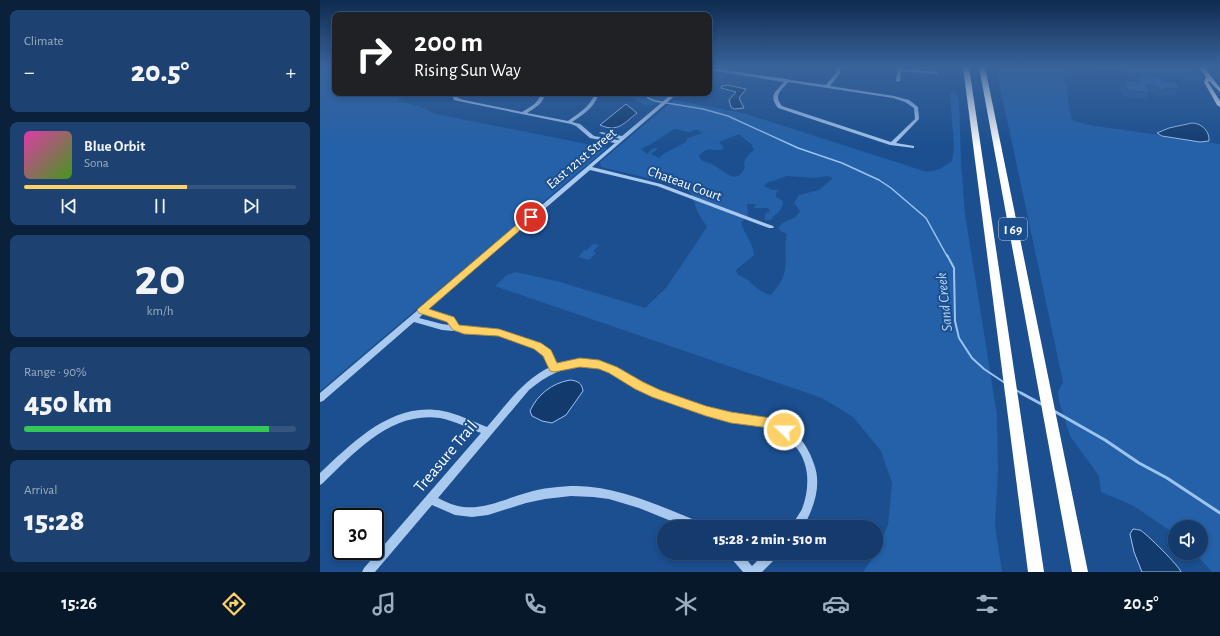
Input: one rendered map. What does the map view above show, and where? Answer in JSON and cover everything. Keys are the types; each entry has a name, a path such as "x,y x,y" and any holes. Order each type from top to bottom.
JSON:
{"highway":[{"name":"I 69","path":"970,94 1036,572"},
{"name":"I 69","path":"987,94 1080,572"}],"main road":[{"path":"1213,94 1220,105"}],"street":[{"path":"778,94 775,101 780,107 892,144 912,147"},
{"path":"874,94 899,98 915,106 918,113 916,122 892,144"},
{"path":"454,96 463,102 569,122 578,125 589,132 592,136 621,140"},
{"path":"523,113 542,100 543,96"},
{"path":"569,122 588,108 596,96"},
{"name":"East 121st Street","path":"320,398 672,96"},
{"name":"Chateau Court","path":"588,168 659,184 771,227"},
{"path":"422,310 450,320 456,328"},
{"path":"412,319 442,327 499,332 531,343 547,353 554,368"},
{"name":"Treasure Trail","path":"368,572 526,387 540,375 554,368 580,362 599,364 613,370 639,386 706,411 731,418 771,423 792,435 802,447 810,463 813,474 812,496 803,520"},
{"path":"320,480 355,446 369,436 389,423 412,415 429,413 443,415 487,431"},
{"path":"430,499 456,510 480,512 542,494 569,491 597,492 616,495 635,501 681,520"},
{"path":"740,560 750,572"},
{"path":"754,572 766,560"}],"shaded area":[{"path":"320,94 332,94 332,96 404,96 396,101 419,106 436,114 607,148 320,391"},
{"path":"735,94 742,94 739,98 744,108 734,109 731,107 729,100"},
{"path":"950,94 956,94 959,100 961,162 965,214 997,415 998,471 995,525 1002,572 863,572 871,560 883,560 883,537 888,525 892,483 881,451 853,417 822,398 495,286 507,275 516,272 560,282 645,308 666,288 707,227 698,213 691,193 661,181 601,167 600,162 674,100 743,113 927,172 940,169 952,161 954,147","holes":["675,129 691,132 700,130 698,131 703,133 688,138 686,142 663,154 659,158 651,154 660,147 652,149 647,154 641,149","739,134 752,145 754,150 747,157 744,163 744,169 741,174 734,177 701,160 699,156 706,150 723,149 723,146 719,142","787,176 814,178 828,176 833,178 819,190 799,195 794,203 800,211 793,219 784,222 779,227 780,231 787,234 785,244 786,259 784,274 779,285 771,295 765,293 738,275 736,270 754,255 741,223 748,215 747,204 756,204 754,208 768,208 770,211 765,214 765,220 771,220 780,210 783,201 776,197 776,193 779,190 772,190 764,186 767,183"]},
{"path":"1001,94 1067,94 1072,120 1089,125 1220,144 1220,572 1212,572 1201,560 1208,560 1208,520 1168,520 1168,529 1132,505 1101,492 1099,476 1070,436 1059,401 1058,392 1063,382"},
{"path":"631,96 670,96 664,101 658,101 651,106 638,102"},
{"path":"626,104 637,113 620,126 612,128 600,125"},
{"path":"1192,123 1202,126 1207,131 1209,141 1200,142 1162,136 1157,133 1169,128"},
{"path":"593,244 599,245 593,252 596,253 589,260 578,257 584,250 586,251"},
{"path":"570,380 579,383 582,386 583,391 566,415 552,423 542,421 532,416 530,411 541,395 551,387"},
{"path":"1133,529 1140,530 1168,556 1168,560 1172,560 1181,572 1142,572 1134,552 1130,534"}],"waterway":[{"name":"Sand Creek","path":"647,96 648,98 655,101 703,109 728,116 798,148 842,163 879,180 891,188 926,218 947,256"},
{"name":"Sand Creek","path":"947,255 954,268 955,321 959,338 972,358 984,369 1005,383"},
{"name":"Sand Creek","path":"1016,390 1023,394"},
{"name":"Sand Creek","path":"1021,393 1043,405"},
{"name":"Sand Creek","path":"1054,411 1105,440 1139,463 1167,478 1220,513"}],"route":[{"path":"531,217 422,310 450,320 456,328 474,331 499,332 531,343 547,353 551,358 554,368 580,362 599,364 613,370 639,386 714,414 731,418 771,423 784,430"}]}
